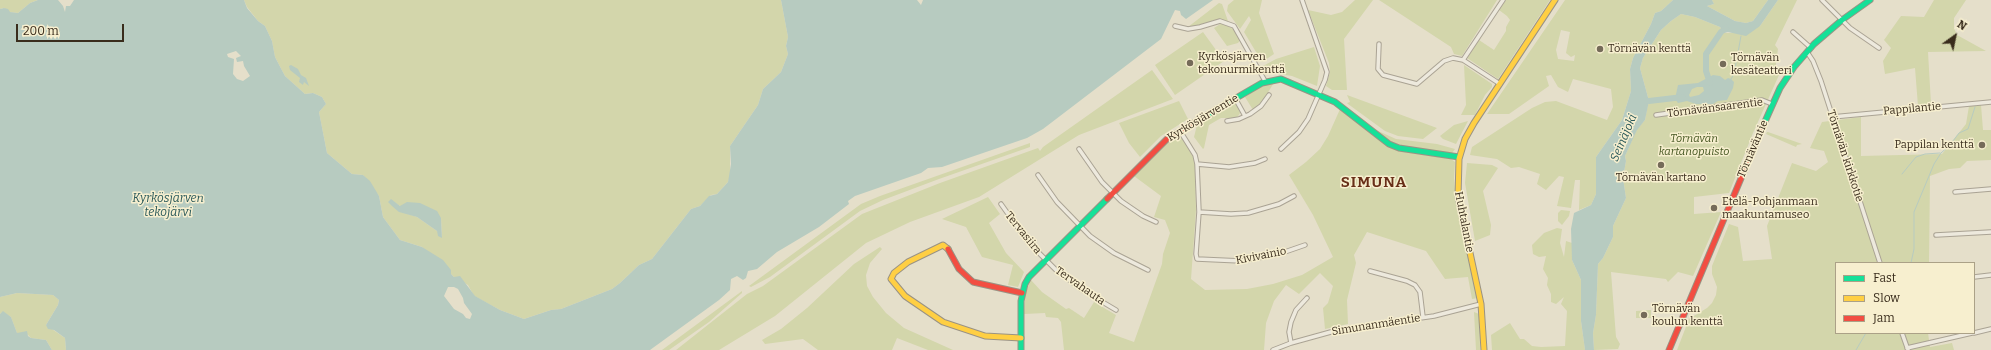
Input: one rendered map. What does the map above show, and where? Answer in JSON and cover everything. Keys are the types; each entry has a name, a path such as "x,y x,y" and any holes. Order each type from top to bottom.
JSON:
{"street":[{"path":"1281,149 1300,132 1308,119 1327,72 1302,0"},
{"path":"1463,60 1503,0"},
{"name":"Huhtalantie","path":"1484,350 1481,304 1458,197 1457,169 1459,157 1465,139 1474,123 1555,0"},
{"path":"1822,0 1850,28 1879,48"},
{"name":"Törnäväntie","path":"1670,350 1772,104 1787,78 1809,50 1842,20 1870,0"},
{"path":"1175,26 1188,29 1200,28 1220,21 1234,26 1265,81"},
{"path":"1793,32 1809,50"},
{"path":"1379,44 1380,73 1417,84 1448,59 1458,58 1500,84"},
{"name":"Törnävän kirkkotie","path":"1809,50 1880,262"},
{"name":"Kyrkösjärventie","path":"1021,350 1022,293 1029,277 1158,146 1180,131 1265,81 1281,79 1342,107 1389,144 1399,148 1459,157"},
{"path":"1227,121 1245,116 1261,106 1268,95"},
{"path":"1235,98 1245,116"},
{"name":"Törnävänsaarentie","path":"1656,115 1762,100 1772,104"},
{"name":"Pappilantie","path":"1832,117 1991,102"},
{"path":"1180,131 1195,156 1197,164 1199,212 1231,214 1248,213 1279,204 1294,196"},
{"path":"1079,149 1091,168 1112,193 1132,209 1156,222"},
{"path":"1197,164 1228,167 1254,163 1265,159"},
{"path":"1038,175 1057,202 1079,226 1114,253 1148,270"},
{"path":"1955,192 1991,189"},
{"name":"Tervasiira","path":"1000,204 1028,242 1046,260"},
{"name":"Kivivainio","path":"1199,212 1196,254 1197,259 1241,261 1279,254 1305,245"},
{"path":"1936,235 1991,232"},
{"path":"1021,338 985,336 942,322 916,305 891,279 894,273 908,262 943,245 948,249 959,269 973,282 1022,293"},
{"name":"Tervahauta","path":"1046,260 1071,281 1116,310"},
{"path":"1370,271 1407,281 1415,285 1420,292 1423,317"},
{"path":"1975,277 1991,275"},
{"path":"1291,343 1289,332 1291,322 1296,310 1307,298"},
{"name":"Simunanmäentie","path":"1273,350 1291,343 1353,327 1423,317 1481,304"},
{"path":"1975,333 1991,329"},
{"path":"1902,334 1908,349 1969,334"}],"green space":[{"path":"0,0 38,0 30,3 18,13 9,12 4,8 0,9"},
{"path":"244,0 781,0 788,37 786,46 788,54 781,72 763,89 758,105 730,146 730,176 728,182 717,194 711,195 700,206 691,209 652,259 639,265 612,289 561,309 551,310 524,319 500,310 474,296 468,285 454,277 422,247 400,240 383,217 379,196 363,175 352,174 327,153 319,112 326,104 322,97 313,93 305,94 285,76 275,57 272,41 265,26 258,21 247,7","holes":["392,201 400,206 441,218 442,237 437,231 417,217 408,214 389,202"]},
{"path":"1234,0 1262,0 1259,13 1274,54 1262,62 1244,32 1251,20 1249,16 1240,29 1227,11 1228,5"},
{"path":"1355,0 1373,0 1344,39 1347,90 1332,90 1326,86 1330,72 1329,63 1308,10 1331,15 1342,12"},
{"path":"1379,0 1497,0 1462,56 1454,54 1451,47"},
{"path":"1506,0 1550,0 1498,79 1467,58 1479,40 1494,50 1506,31 1506,27 1510,20 1499,10"},
{"path":"1565,0 1673,0 1661,11 1655,13 1651,24 1633,58 1630,69 1631,91 1622,120 1596,157 1596,194 1591,205 1579,210 1580,180 1575,180 1571,208 1557,206 1564,177 1559,176 1546,190 1537,184 1540,174 1519,167 1511,168 1497,159 1470,155 1472,147 1532,108 1545,102 1556,101 1607,120 1613,107 1611,89 1573,79 1568,92 1558,87 1551,75 1546,76 1549,86 1509,114 1487,114","holes":["1561,30 1570,32 1566,53 1571,57 1575,55 1574,61 1558,59 1556,50"]},
{"path":"1712,0 1768,0 1753,21 1746,23 1735,21 1707,6 1714,4"},
{"name":"Törnävän kartanopuisto","path":"1778,0 1797,0 1775,45 1778,49 1775,71 1779,75 1753,133 1729,193 1694,197 1694,214 1721,212 1693,276 1678,272 1668,282 1666,279 1611,272 1616,337 1620,344 1618,349 1594,350 1593,333 1596,315 1598,264 1603,258 1613,237 1613,226 1626,198 1623,178 1626,161 1625,156 1637,129 1645,120 1649,101 1640,68 1643,58 1661,30 1681,14 1695,17 1720,27 1724,33 1734,33 1760,26"},
{"path":"1934,0 1966,0 1954,18 1954,28 1957,35 1986,51 1928,52 1931,104 1918,106 1915,68 1885,74 1883,61 1891,48 1884,40 1901,16 1924,17"},
{"path":"1219,3 1222,4 1228,21 1214,20 1201,26 1188,27"},
{"path":"1222,23 1235,30 1240,40 1238,43 1227,46 1214,28"},
{"name":"Kyrkösjärven tekonurmikenttä","path":"1203,32 1224,61 1175,95 1155,65"},
{"path":"1314,47 1320,66 1317,86 1292,76 1266,72 1263,66 1276,59"},
{"path":"1464,65 1492,84 1492,87 1485,95 1475,115 1461,115 1466,105"},
{"path":"1152,70 1173,99 1079,135 979,197 910,222 866,243 775,316 719,350 676,350 747,294 763,286 862,214 940,183 1038,148 1040,151 1043,147"},
{"path":"1275,81 1262,102 1253,110 1245,97 1262,86"},
{"path":"1347,95 1437,128 1423,139 1398,136 1385,131 1348,104 1347,103 1350,102"},
{"path":"1179,101 1188,119 1161,136 1140,157 1129,143 1119,123"},
{"path":"1233,103 1239,108 1240,113 1237,118 1221,118 1209,125 1203,149 1194,137 1197,125"},
{"path":"1981,105 1983,130 1991,130 1991,160 1967,161 1960,168 1949,169 1930,176 1929,262 1835,262 1835,334 1928,334 1930,347 1952,343 1954,350 1677,350 1689,319 1707,308 1712,303 1716,295 1717,287 1712,274 1712,266 1729,224 1738,227 1743,261 1772,259 1767,226 1792,163 1816,171 1828,162 1824,151 1810,148 1822,122 1861,117 1861,156 1942,154 1966,124 1969,106"},
{"path":"1341,107 1386,145 1399,151 1451,159 1455,162 1454,178 1456,203 1478,298 1472,299 1468,277 1445,279 1426,251 1367,232 1354,255 1356,263 1347,300 1348,324 1325,329 1323,308 1328,303 1333,286 1320,273 1299,294 1286,285 1274,301 1266,323 1264,350 1064,350 1061,322 1058,318 1046,317 1045,313 1024,314 1025,294 1031,280 1042,292 1066,309 1069,308 1084,318 1094,302 1116,315 1109,333 1134,342 1162,264 1163,254 1170,233 1165,220 1154,217 1161,196 1134,176 1165,144 1178,135 1181,136 1195,160 1196,210 1191,279 1205,290 1247,289 1273,284 1302,275 1333,257 1313,215 1289,175 1320,149 1328,136"},
{"path":"1468,121 1456,144 1443,139 1440,136 1454,125"},
{"path":"1376,130 1396,139 1437,144 1455,149 1452,153 1448,154 1400,145 1386,139"},
{"path":"1767,132 1802,144 1797,145 1796,147 1766,134"},
{"path":"1030,143 1030,147 883,200 860,211 770,277 751,287 749,286 861,204"},
{"path":"1467,163 1492,165 1498,168 1483,191 1491,225 1490,235 1475,241 1465,183"},
{"path":"988,197 1000,214 989,223 1006,253 1024,272 1018,287 1008,285 1013,265 982,257 966,227 942,219"},
{"path":"1561,210 1570,211 1569,216 1562,225 1558,221 1558,213"},
{"path":"1557,228 1562,229 1560,243 1564,257 1566,241 1572,243 1572,260 1581,280 1581,321 1585,350 1492,350 1491,335 1510,323 1520,339 1524,339 1532,346 1565,346 1567,311 1561,304 1564,297 1556,304 1551,302 1551,294 1547,285 1548,278 1543,269 1546,256 1539,257 1533,254 1532,245 1544,233"},
{"path":"880,247 882,249 870,263 866,275 867,286 873,297 886,313 904,328 953,350 928,350 897,338 892,350 818,350 803,339 765,344 762,340 781,329 807,308 854,264"},
{"path":"742,291 742,293 709,322 669,350 662,350"},
{"path":"17,293 53,295 59,300 58,305 46,325 65,338 66,350 52,350 46,340 31,338 27,334 17,333 11,317 3,312 0,314 0,297"},
{"name":"Törnävän koulun kenttä","path":"1651,310 1651,318 1636,318 1636,311"},
{"path":"1474,312 1479,314 1480,350 1476,350"}],"water":[{"name":"Kyrkösjärven tekojärvi","path":"38,0 58,0 63,6 65,12 66,6 70,6 74,0 244,0 247,8 258,21 265,26 272,41 275,57 285,76 305,94 313,93 322,97 326,104 319,112 327,153 352,174 363,175 370,181 379,196 383,217 400,240 422,247 443,260 451,270 451,274 454,277 460,276 475,296 500,310 524,319 551,310 561,309 612,289 639,265 652,259 691,209 700,206 709,196 717,194 728,182 731,164 730,146 758,105 763,89 781,72 788,54 786,46 788,37 781,0 917,0 921,5 923,0 1213,0 1186,19 1181,15 1180,11 1175,10 1161,39 1043,129 1027,138 942,167 928,168 921,173 855,196 848,201 849,204 819,227 777,252 757,269 748,271 746,278 743,280 737,276 731,279 730,290 719,300 650,350 66,350 65,338 54,330 48,329 46,325 58,305 59,300 53,295 17,293 0,297 0,9 4,8 8,9 10,12 18,13 30,3","holes":["236,51 241,56 236,58 237,62 243,61 244,66 250,76 243,81 237,79 233,74 234,59 228,57 227,54","448,287 458,289 464,303 472,314 470,319 466,318 463,314 454,309 444,296"]},
{"name":"Seinäjoki","path":"1673,0 1712,0 1714,4 1707,6 1735,21 1746,23 1753,21 1768,0 1778,0 1760,26 1746,36 1728,32 1724,33 1720,27 1695,17 1681,14 1661,30 1643,58 1640,68 1649,101 1645,120 1637,130 1625,156 1626,161 1623,178 1626,198 1613,226 1613,237 1603,258 1598,264 1596,315 1593,333 1594,350 1585,350 1581,321 1581,280 1572,260 1571,229 1574,213 1591,205 1596,194 1596,157 1622,120 1631,91 1630,69 1633,58 1651,24 1655,13 1661,11"},
{"path":"291,65 298,69 301,75 306,78 309,86 304,82 303,85 299,82 300,78 290,70 289,66"},
{"path":"1713,75 1720,76 1725,80 1728,78 1731,79 1734,82 1733,88 1727,100 1718,101 1713,104 1696,104 1687,101 1678,103 1675,99 1678,85 1698,83","holes":["1703,87 1704,91 1699,95 1690,97 1689,95 1692,89"]},
{"path":"391,199 400,206 407,202 420,203 437,211 441,218 442,238 438,236 437,231 417,217 399,212 388,202"},
{"path":"3,311 11,317 17,333 27,331 28,336 31,338 46,340 52,350 0,350 0,314"}],"waterway":[{"path":"1710,83 1706,71 1706,54 1721,32 1726,28"},
{"path":"1731,79 1734,74 1741,36"},
{"path":"1649,101 1683,97"},
{"path":"1911,262 1914,249 1914,212 1934,164 1941,153 1950,145 1959,133 1968,129 1975,107"},
{"path":"1902,174 1916,157 1925,154 1940,153"},
{"path":"1856,350 1865,334"}],"traffic: fast":[{"path":"1763,126 1780,88 1794,67 1814,44 1842,20 1870,0"},
{"path":"1207,115 1262,83 1281,79 1335,102 1389,144 1399,148 1459,157"},
{"path":"1021,350 1021,301 1025,284 1029,277 1107,199"}],"traffic: slow":[{"path":"1484,350 1481,304 1458,197 1459,159 1465,139 1474,123 1555,0"},
{"path":"948,249 943,245 908,262 894,273 891,279 905,296 943,322 985,336 1021,338"}],"traffic: jam":[{"path":"1107,199 1167,139 1207,115"},
{"path":"1669,350 1763,126"},
{"path":"948,249 959,269 973,282 1022,293"}],"place":[{"name":"Törnävän kenttä","path":"1600,49"},
{"name":"Kyrkösjärven tekonurmikenttä","path":"1190,63"},
{"name":"Törnävän kesäteatteri","path":"1723,64"},
{"name":"Pappilan kenttä","path":"1982,145"},
{"name":"Törnävän kartano","path":"1661,165"},
{"name":"Etelä-Pohjanmaan maakuntamuseo","path":"1714,208"},
{"name":"Törnävän koulun kenttä","path":"1644,315"}],"district":[{"name":"SIMUNA","path":"1374,183"}]}
